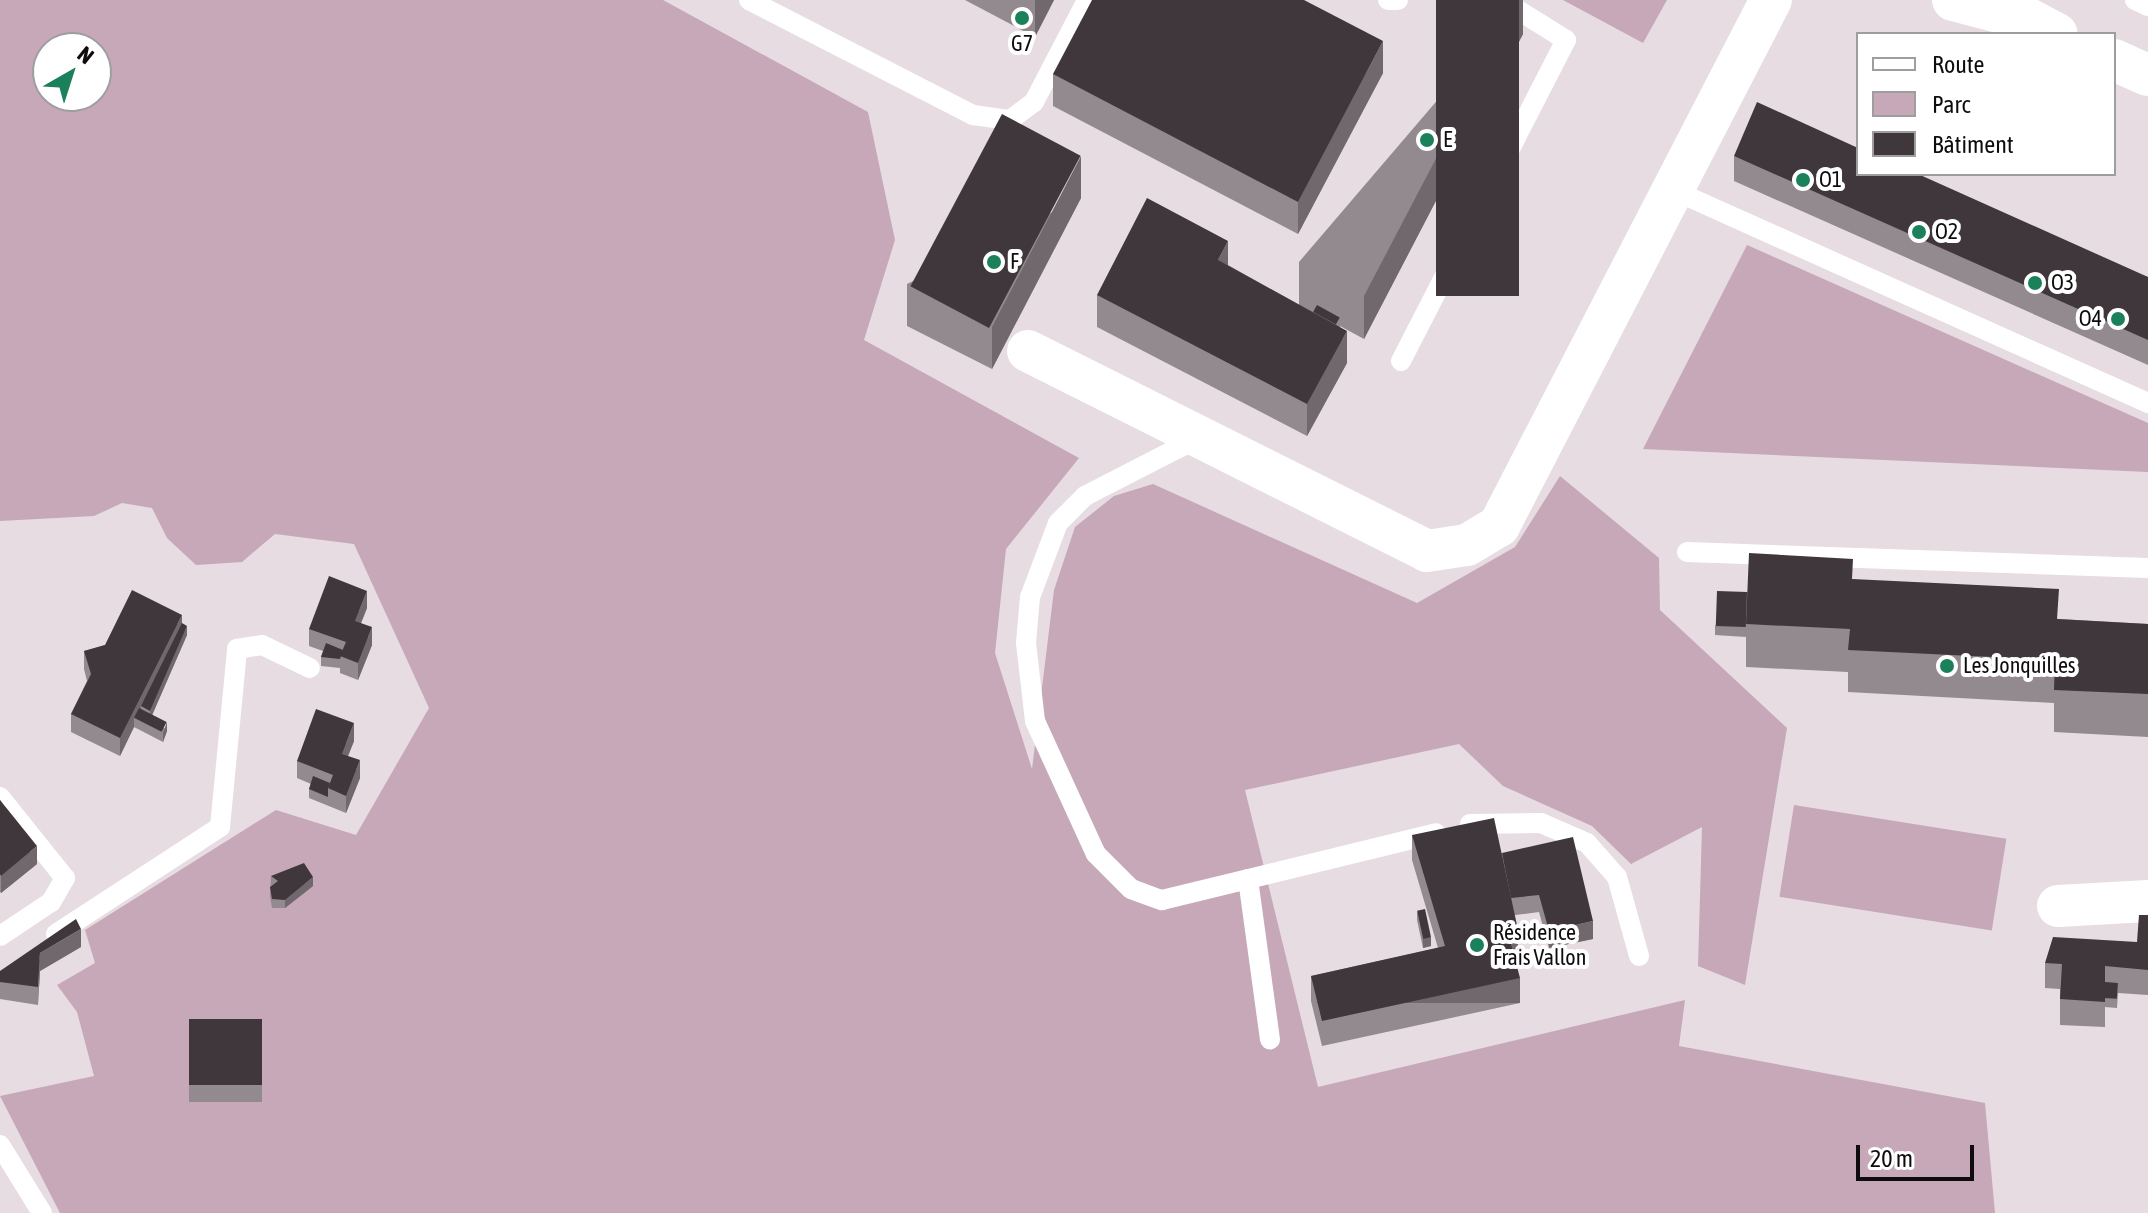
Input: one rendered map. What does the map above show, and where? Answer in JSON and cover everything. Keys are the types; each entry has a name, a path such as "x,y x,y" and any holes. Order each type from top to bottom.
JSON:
{"street":[{"path":"1028,351 1194,440 1427,551 1467,545 1499,526 1771,0"},
{"path":"1953,0 2006,8 2053,32"},
{"path":"2116,61 2148,75"},
{"path":"2058,906 2148,901"}],"lane":[{"path":"749,0 973,115 1010,120 1034,102 1087,0"},
{"path":"1388,0 1398,0"},
{"path":"1401,361 1566,40 1502,0"},
{"path":"2135,0 2148,6"},
{"path":"1673,190 2148,403"},
{"path":"1194,440 1085,496 1058,523 1030,597 1026,643 1035,721 1070,810 1096,854 1131,889 1162,900 1487,820 1541,823 1587,843 1617,877 1639,956"},
{"path":"1687,552 2148,568"},
{"path":"38,947 220,827 237,649 262,645 310,668"},
{"path":"0,797 65,878 51,902 0,936"},
{"path":"1248,879 1270,1039"},
{"path":"0,1145 42,1213"}],"green space":[{"path":"0,0 663,0 868,112 895,240 864,340 1079,458 1006,549 995,653 1032,769 1054,590 1075,527 1114,496 1153,484 1417,603 1515,547 1560,476 1659,558 1660,610 1787,728 1745,985 1698,966 1702,827 1631,864 1592,826 1503,786 1459,744 1245,790 1318,1087 1685,1000 1679,1046 1985,1103 1995,1213 60,1213 0,1096 94,1076 77,1012 57,985 95,963 85,930 276,810 356,835 429,708 354,544 275,534 242,562 196,565 167,538 152,508 122,503 94,516 0,521"},
{"path":"1563,0 1667,0 1643,43"},
{"path":"1747,245 2148,423 2148,472 1643,449"},
{"path":"1794,805 2006,839 1992,930 1779,897"}],"building":[{"path":"1092,0 1304,0 1383,41 1298,202 1053,74"},
{"path":"1436,0 1519,0 1519,296 1436,296"},
{"path":"1757,102 1856,147 1856,176 1922,176 2148,277 2148,340 1734,156"},
{"name":"F","path":"1002,114 1081,156 989,328 910,286"},
{"path":"1469,136 1475,138 1454,178 1450,175"},
{"path":"1147,198 1228,241 1218,260 1347,331 1307,404 1097,295"},
{"path":"1317,305 1340,318 1336,325 1313,312"},
{"path":"1749,553 1853,559 1852,579 2059,589 2057,619 2148,624 2148,694 2054,690 2055,660 1848,650 1850,629 1746,624"},
{"path":"329,576 367,591 355,621 372,627 358,663 340,656 346,642 309,629"},
{"path":"132,590 182,615 120,738 71,714 91,674 84,651 105,645"},
{"path":"1717,591 1747,592 1746,627 1716,626"},
{"path":"182,623 187,626 150,711 141,706"},
{"path":"326,643 343,650 340,659 321,657"},
{"path":"139,708 167,722 162,732 134,718"},
{"path":"316,709 354,723 342,754 360,760 346,796 328,788 333,775 297,761"},
{"path":"313,776 330,783 328,797 309,789"},
{"path":"0,800 37,846 1,876 0,874"},
{"name":"Résidence Frais Vallon","path":"1494,818 1518,930 1508,933 1520,978 1322,1021 1311,976 1445,946 1412,835"},
{"path":"1573,837 1593,921 1549,931 1539,895 1511,898 1502,853"},
{"path":"304,863 313,877 285,900 272,899 270,887 278,881 271,876"},
{"path":"1425,909 1431,937 1423,939 1417,911"},
{"path":"2139,915 2148,915 2148,970 2105,966 2105,1002 2060,999 2062,964 2045,963 2053,937 2137,942"},
{"path":"76,919 81,929 40,953 38,987 0,982 0,971"},
{"path":"2105,982 2118,983 2117,999 2104,998"},
{"path":"189,1019 262,1019 262,1085 189,1085"}],"place":[{"name":"G7","path":"1022,18"},
{"name":"E","path":"1427,140"},
{"name":"O1","path":"1803,180"},
{"name":"O2","path":"1919,232"},
{"name":"F","path":"994,262"},
{"name":"O3","path":"2035,283"},
{"name":"O4","path":"2118,319"},
{"name":"Les Jonquilles","path":"1947,666"},
{"name":"Résidence Frais Vallon","path":"1477,945"}]}
